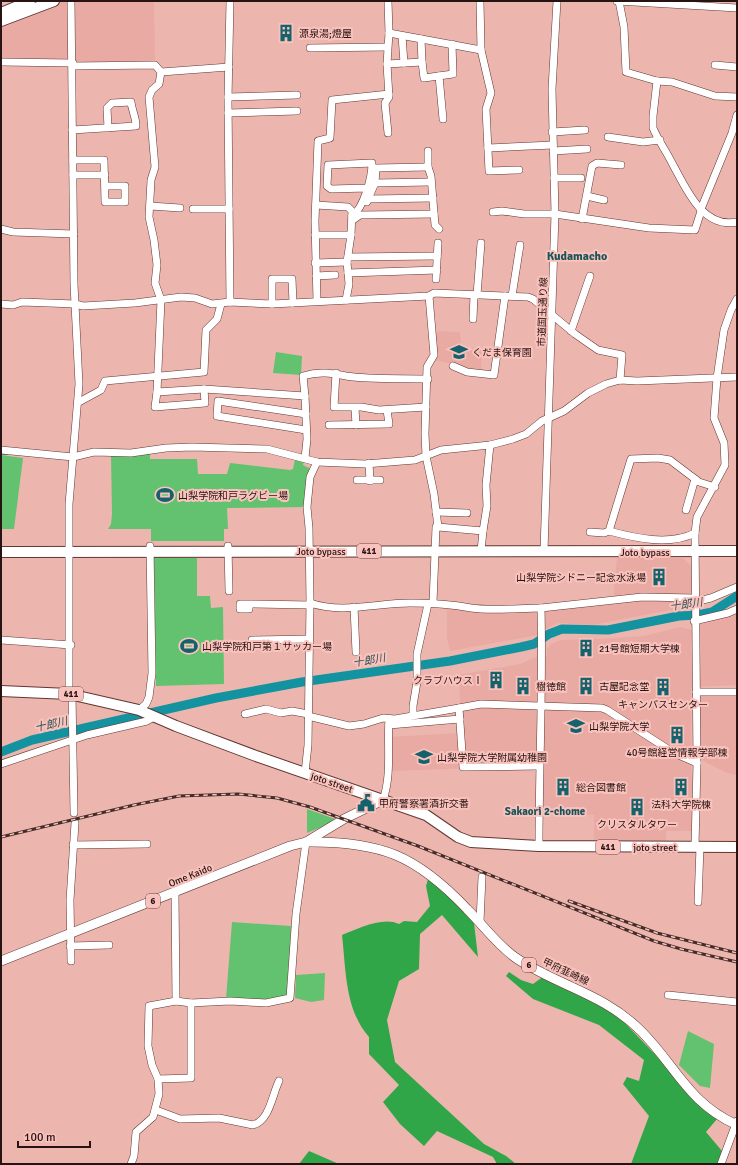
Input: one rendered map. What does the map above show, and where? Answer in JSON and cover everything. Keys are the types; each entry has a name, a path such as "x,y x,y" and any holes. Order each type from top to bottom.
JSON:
{"highway":[{"path":"1,13 30,1"},
{"path":"1,21 54,1"},
{"name":"Joto bypass","path":"1,546 70,549 544,548 694,549 737,551"},
{"name":"Joto bypass","path":"694,549 737,546"},
{"name":"Joto bypass","path":"1,552 70,549"},
{"name":"joto street","path":"1,691 71,694 139,710 154,717 305,773 426,815 458,837 471,842 539,846 737,847"}],"main road":[{"name":"Ome Kaido","path":"1,961 290,846 306,842 383,800"},
{"name":"甲府韮崎線","path":"306,842 354,844 378,849 404,858 424,869 445,885 505,949 517,958 544,973 599,999 626,1018 642,1032 688,1090 698,1100 721,1118 737,1123"}],"street":[{"path":"71,1 75,304 79,402 72,457 70,504 71,694 73,724 74,813"},
{"path":"230,1 228,97 230,302"},
{"path":"388,1 389,33 387,64 389,94 385,103 388,133"},
{"path":"480,1 481,50 491,93 486,109 489,172 519,170"},
{"name":"市道国玉通り線","path":"544,548 555,214 552,89 557,1"},
{"path":"737,8 675,3 618,1 624,27 625,70 633,75 657,81 672,82 715,96 737,97"},
{"path":"389,33 481,50"},
{"path":"402,36 404,63"},
{"path":"420,39 424,78 453,74 452,44"},
{"path":"310,48 387,47"},
{"path":"1,62 73,65 155,65 161,72"},
{"path":"387,64 422,62"},
{"path":"715,65 737,67"},
{"path":"161,72 229,67"},
{"path":"161,72 159,84 152,90 149,97 155,167 151,180 149,217 157,265 155,283 161,300 155,407 205,403 204,389"},
{"path":"439,76 443,119"},
{"path":"657,81 652,122 660,140 690,194 701,210 719,222 737,222"},
{"path":"317,301 315,235 318,141 330,138 332,100 389,94"},
{"path":"228,97 297,95"},
{"path":"72,130 108,128 136,126 131,102 112,103 107,108 108,128"},
{"path":"228,113 297,111"},
{"path":"492,212 502,211 524,214 555,214 619,224 628,223 656,228 695,230 701,210 734,133 737,118"},
{"path":"552,132 586,130"},
{"path":"608,136 643,142 660,140"},
{"path":"488,148 587,149"},
{"path":"428,151 428,167 432,182 435,225 438,229"},
{"path":"73,160 104,160 105,186"},
{"path":"352,219 361,204 371,180 372,163 328,165 327,186 331,189 367,188"},
{"path":"582,219 592,166 597,163 621,165"},
{"path":"360,216 375,183 376,168 428,167"},
{"path":"73,175 105,175"},
{"path":"554,178 581,178"},
{"path":"375,183 432,182"},
{"path":"587,196 604,200"},
{"path":"368,199 432,198"},
{"path":"316,205 348,207 352,211 348,259 349,284 346,300"},
{"path":"150,206 180,208"},
{"path":"193,209 229,210"},
{"path":"352,219 360,216 434,214"},
{"path":"1,229 12,232 74,234"},
{"path":"315,235 351,235"},
{"path":"436,279 438,243"},
{"path":"473,318 481,243"},
{"path":"452,366 467,372 494,375 508,296 520,245"},
{"path":"315,262 348,259 438,256"},
{"path":"348,273 437,270"},
{"path":"316,276 336,275"},
{"path":"572,331 590,276"},
{"path":"272,304 272,279 292,279 293,303"},
{"path":"1,304 13,305 22,302 75,304 83,306 181,298 195,298 212,304 230,302 272,304 429,296 434,294 508,296 533,299 598,350 622,355 620,380"},
{"path":"413,716 417,675 416,660 431,603 436,527 438,527 426,456 427,367 434,355 429,296"},
{"path":"698,902 694,621 695,533 698,517 723,470 726,456 724,443 714,418 717,378 724,330 731,310 737,299"},
{"path":"79,402 101,390 105,381 204,372 206,330 217,319 221,304"},
{"path":"305,458 306,414 303,376 325,372 345,376 428,379"},
{"path":"336,373 331,407 387,410 426,407"},
{"path":"1,450 72,457 94,452 131,453 192,446 267,449 317,462 369,464 416,460 441,450 490,445 526,434 542,421 564,411 594,390 606,384 620,380 658,381 737,377"},
{"path":"157,392 204,389 305,396"},
{"path":"231,403 232,390"},
{"path":"306,414 218,401 217,416 306,430"},
{"path":"355,408 356,425"},
{"path":"329,424 389,424 387,410"},
{"path":"481,548 487,506 486,485 490,445"},
{"path":"609,531 630,459 658,458 670,460 699,482 714,486"},
{"path":"305,773 308,715 310,604 308,491 310,477 317,462"},
{"path":"369,464 370,481"},
{"path":"686,510 695,478"},
{"path":"357,480 380,480"},
{"path":"436,512 467,513"},
{"path":"438,527 483,531"},
{"path":"590,532 604,533 609,531 638,539 684,539 695,533"},
{"path":"228,548 228,591"},
{"path":"139,710 146,704 149,697 151,676 150,549"},
{"path":"249,604 310,604 325,607 354,607 431,603 472,608 541,608 642,597 694,602 711,598 737,586"},
{"path":"354,607 356,652"},
{"path":"539,846 540,706 543,654 541,608"},
{"path":"694,621 728,613 737,608"},
{"path":"252,640 309,639"},
{"path":"1,640 71,645"},
{"path":"696,692 737,692"},
{"path":"389,722 413,716 481,704 607,710 674,753 697,762"},
{"path":"459,708 463,767 539,766"},
{"path":"245,714 266,709 281,713 292,711 349,726 364,724 383,718 389,722 460,719"},
{"path":"1,764 73,739 147,721 154,717"},
{"path":"383,800 387,788 389,722"},
{"path":"71,961 70,946 75,823"},
{"path":"131,1164 134,1156 136,1132 153,1117 156,1110 158,1079 152,1065 148,1046 149,1006 176,1001 191,1003 230,1001 266,1003 290,998 296,914 306,842"},
{"path":"73,845 147,844"},
{"path":"480,922 482,877"},
{"path":"175,893 176,1001"},
{"path":"70,946 109,945"},
{"path":"668,995 737,1002"},
{"path":"158,1079 192,1078 191,1003"},
{"path":"156,1110 180,1119 219,1118 253,1125 261,1119 268,1110 279,1081"},
{"path":"721,1164 737,1123"}],"shaded area":[{"path":"54,1 154,1 155,65 1,62 1,21"},
{"name":"くだま保育園","path":"434,331 460,332 461,348 482,349 481,371 467,370 454,364 434,360"},
{"path":"617,558 683,558 691,566 691,606 592,625 558,623 544,630 543,610 613,602"},
{"path":"447,608 468,611 539,612 538,635 450,651 447,638"},
{"name":"山梨学院大学","path":"737,613 737,685 691,687 692,831 666,831 666,843 594,844 594,815 542,814 539,766 389,771 389,737 461,733 459,675 520,664 539,656 547,656 547,649 551,644 561,640 643,636 681,627 691,630 699,625"},
{"path":"699,695 737,695 737,775 727,773 701,760"}],"green space":[{"path":"276,352 302,356 301,375 273,373"},
{"name":"山梨学院和戸ラグビー場","path":"150,453 150,459 197,459 198,474 227,474 230,463 290,470 293,469 295,459 304,461 303,465 313,470 307,507 227,508 228,529 224,529 224,541 151,541 151,529 108,529 111,524 112,514 111,455"},
{"path":"1,455 23,458 14,529 1,529"},
{"name":"山梨学院和戸第１サッカー場","path":"154,557 197,558 197,596 210,596 211,608 223,607 224,684 156,686"},
{"path":"307,809 338,820 307,833"},
{"path":"429,876 474,923 478,957 442,915 420,934 419,969 399,981 387,1020 395,1062 484,1144 506,1156 516,1164 497,1164 493,1157 437,1131 424,1146 400,1124 383,1102 399,1085 369,1054 369,1037 355,1015 351,1002 346,976 342,935 378,922 393,922 399,924 404,921 417,922 430,906 426,886"},
{"path":"232,922 291,926 288,996 266,1001 226,999"},
{"path":"509,972 521,980 533,984 544,976 597,1001 623,1021 717,1119 706,1132 722,1151 717,1164 631,1164 649,1116 623,1084 627,1077 639,1081 644,1060 599,1025 533,999 506,976"},
{"path":"325,973 324,1000 311,1002 295,998 296,975"},
{"path":"688,1031 714,1044 710,1088 700,1086 679,1065"},
{"path":"309,1151 339,1164 299,1164"}],"waterway":[{"path":"1,454 7,454"},
{"name":"十郎川","path":"1,752 32,740 216,698 302,682 450,661 521,647 534,644 549,634 562,629 608,630 679,616 698,615 712,612 737,596"}],"railway":[{"path":"1,837 134,805 179,796 238,794 277,798 310,807 418,846 654,941 737,962"},
{"path":"569,901 657,933 737,953"}],"place":[{"name":"源泉湯;燈屋","path":"286,33"},
{"name":"くだま保育園","path":"459,352"},
{"name":"山梨学院和戸ラグビー場","path":"165,495"},
{"name":"山梨学院シドニー記念水泳場","path":"659,577"},
{"name":"山梨学院和戸第１サッカー場","path":"189,646"},
{"name":"21号館短期大学棟","path":"586,648"},
{"name":"クラブハウスⅠ","path":"496,680"},
{"name":"樹徳館","path":"523,686"},
{"name":"古屋記念堂","path":"586,686"},
{"name":"キャンパスセンター","path":"663,687"},
{"name":"山梨学院大学","path":"576,726"},
{"name":"40号館経営情報学部棟","path":"677,735"},
{"name":"山梨学院大学附属幼稚園","path":"424,757"},
{"name":"総合図書館","path":"563,787"},
{"name":"法科大学院棟","path":"681,787"},
{"name":"甲府警察署酒折交番","path":"366,803"},
{"name":"クリスタルタワー","path":"637,807"}],"district":[{"name":"Kudamacho","path":"577,256"},
{"name":"Sakaori 2-chome","path":"545,811"}]}
